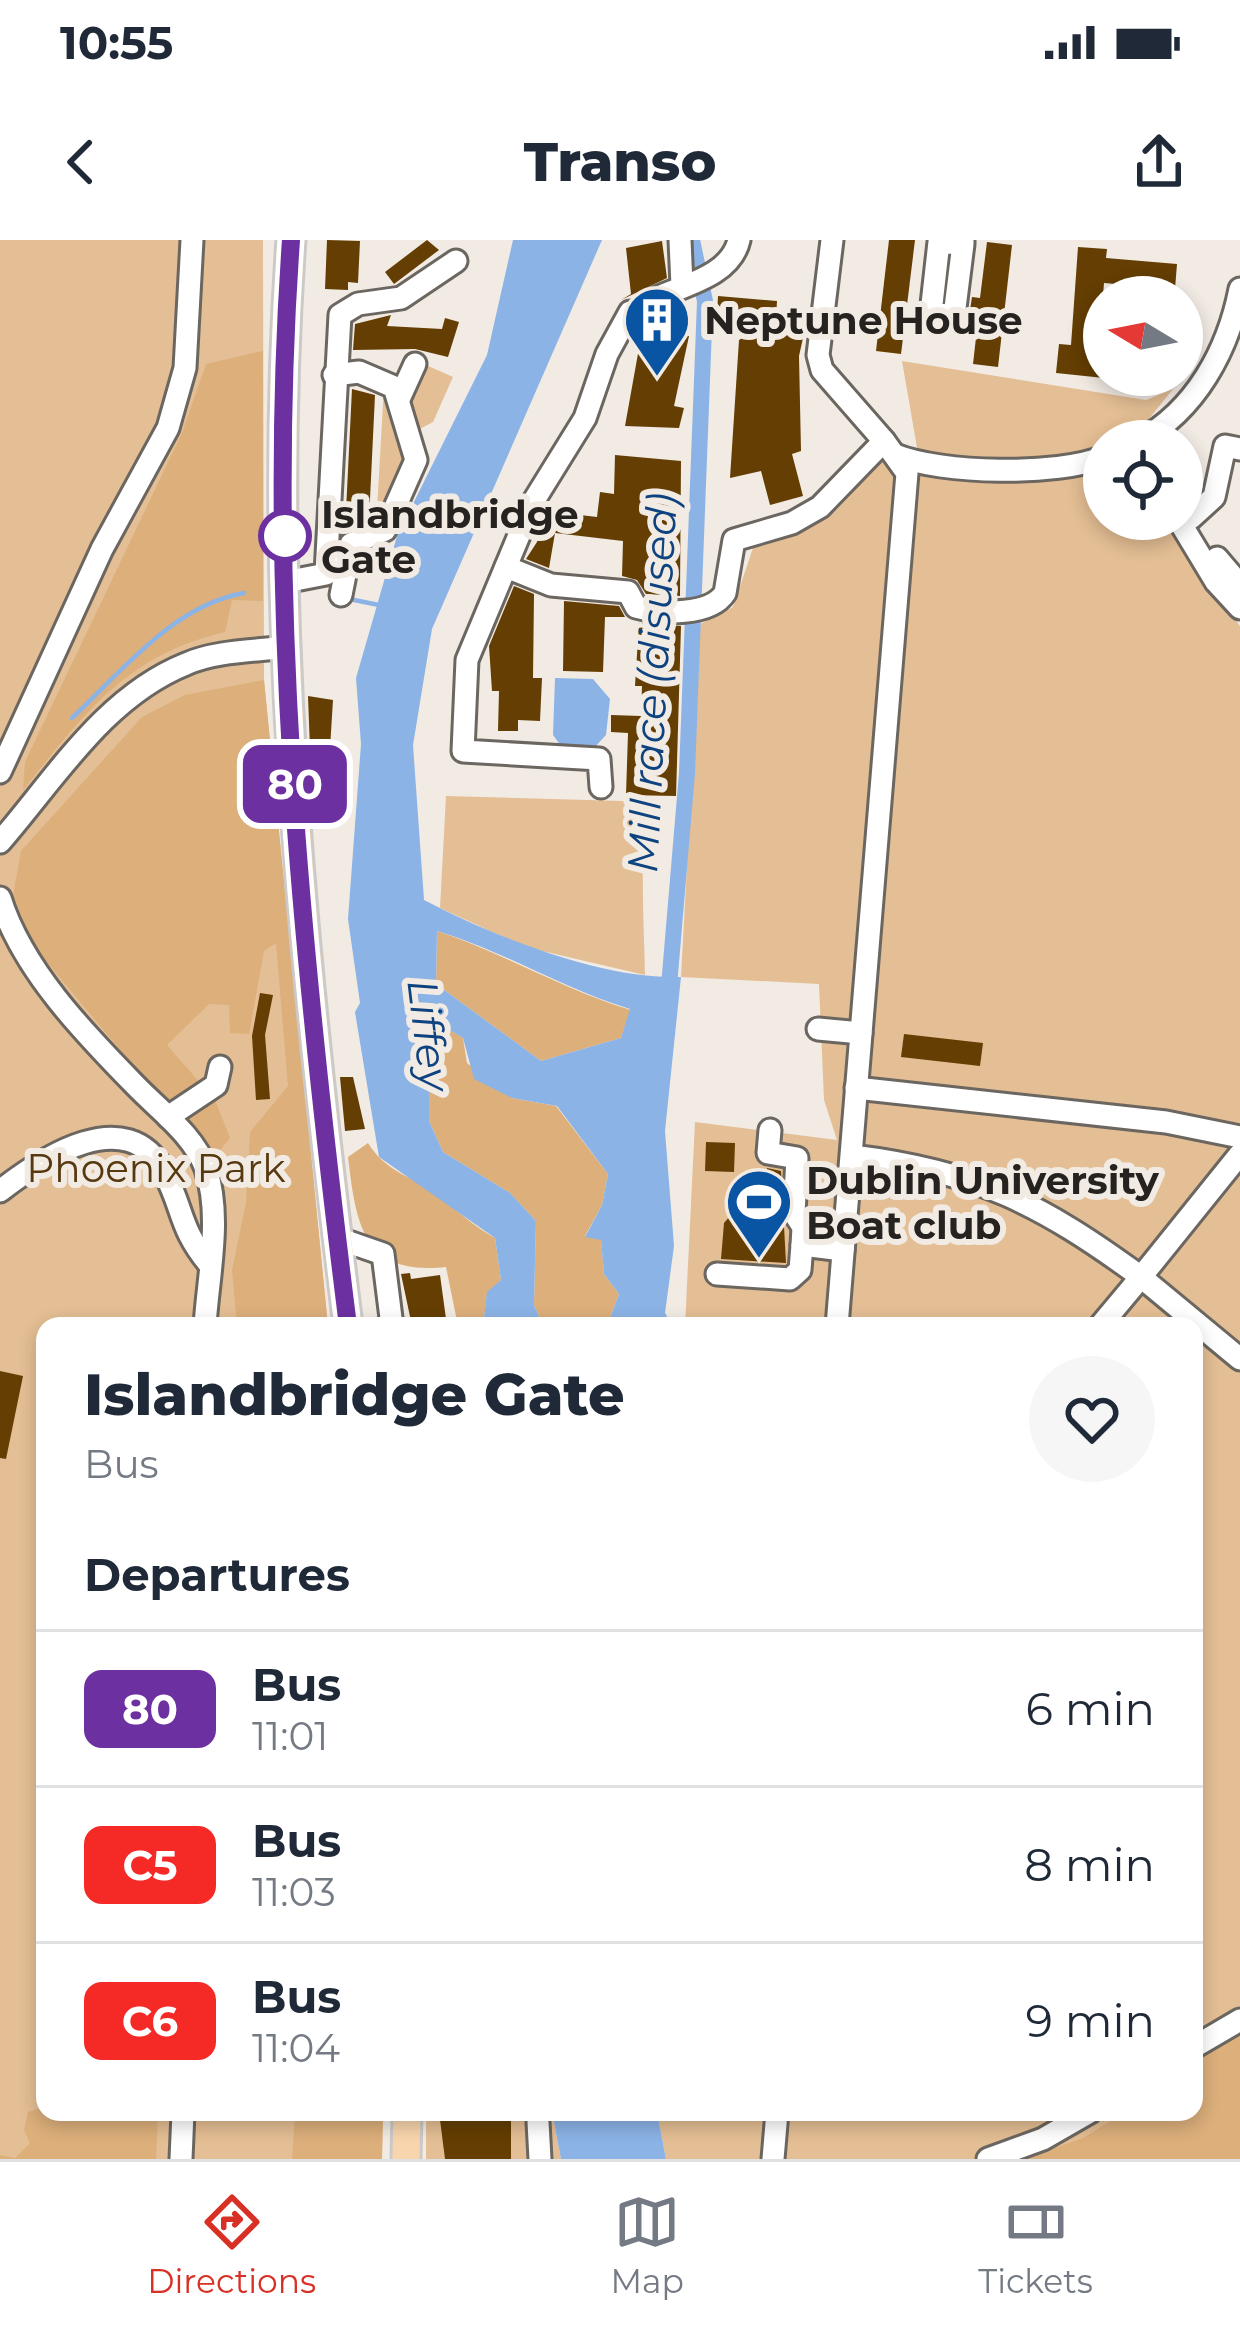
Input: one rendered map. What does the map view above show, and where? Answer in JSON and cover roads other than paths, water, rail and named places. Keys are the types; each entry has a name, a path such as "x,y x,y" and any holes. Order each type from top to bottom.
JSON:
{"main road":[{"path":"291,240 286,647 303,902 346,1317"},
{"path":"406,2159 407,2121"}],"street":[{"path":"0,772 102,549 168,428 184,368 192,240"},
{"path":"680,240 685,285"},
{"path":"601,787 599,759 463,751 467,660 554,463 585,418 608,354 639,308 712,274 737,250 739,240"},
{"path":"832,240 818,355 822,370 907,473 838,1317"},
{"path":"285,582 326,574 340,315 358,304 401,298 456,261"},
{"path":"1164,420 1213,369 1234,321 1240,289"},
{"path":"400,398 415,364"},
{"path":"334,375 367,374 389,383 400,398 416,463 385,530 351,544 341,596"},
{"path":"1203,503 1214,497 1225,446 1240,449"},
{"path":"506,567 550,585 628,592 637,607 647,610 694,609 725,592 734,540 792,523 820,507 889,448"},
{"path":"889,448 920,465 1083,466"},
{"path":"1203,537 1240,585"},
{"path":"1197,540 1216,582 1240,608"},
{"path":"0,842 110,713 182,664 286,647"},
{"path":"0,898 37,970 168,1117 205,1166 213,1207 206,1317"},
{"path":"818,1029 861,1033"},
{"path":"168,1117 216,1085 220,1067"},
{"path":"856,1088 1166,1122 1240,1137"},
{"path":"717,1274 790,1279 800,1270 803,1227 794,1213 797,1158 768,1153 770,1130"},
{"path":"0,1191 29,1168 89,1140 116,1138 138,1146 161,1166 185,1235 209,1264"},
{"path":"1108,1317 1240,1154"},
{"path":"852,1156 927,1167 1017,1196 1064,1220 1189,1317"},
{"path":"337,1238 383,1254 391,1317"},
{"path":"802,1245 843,1250"},
{"path":"1203,1328 1240,1359"},
{"path":"1203,2042 1240,2020"},
{"path":"182,2159 183,2121"},
{"path":"773,2159 775,2121"},
{"path":"988,2159 1067,2121"},
{"path":"538,2122 540,2159"}],"water":[{"path":"513,240 602,240 432,629 413,745 424,900 549,953 617,971 681,977 665,1131 674,1246 667,1317 610,1317 619,1294 604,1274 601,1240 585,1237 602,1205 608,1174 557,1106 512,1098 474,1079 463,1038 436,1022 425,1027 417,1047 429,1085 429,1121 443,1152 510,1193 536,1221 534,1305 539,1317 484,1317 487,1292 501,1280 495,1238 379,1157 355,1012 360,1003 348,919 361,744 356,678 397,536 487,355","holes":["437,931 630,1009 621,1038 541,1061 436,984"]},
{"path":"555,678 593,679 610,699 606,735 593,749 563,749 553,735"},
{"path":"554,2121 659,2121 666,2159 561,2159"}],"waterway":[{"name":"Mill race (disused)","path":"668,998 687,773 705,301 692,240"},
{"path":"72,718 172,625 219,600 244,593"},
{"path":"354,600 384,606"}],"place":[{"name":"Neptune House","path":"657,379"},
{"name":"Islandbridge Gate","path":"285,536"},
{"name":"Dublin University Boat club","path":"759,1261"}],"water label":[{"name":"Liffey","path":"429,1035"}],"park label":[{"name":"Phoenix Park","path":"156,1168"}]}
